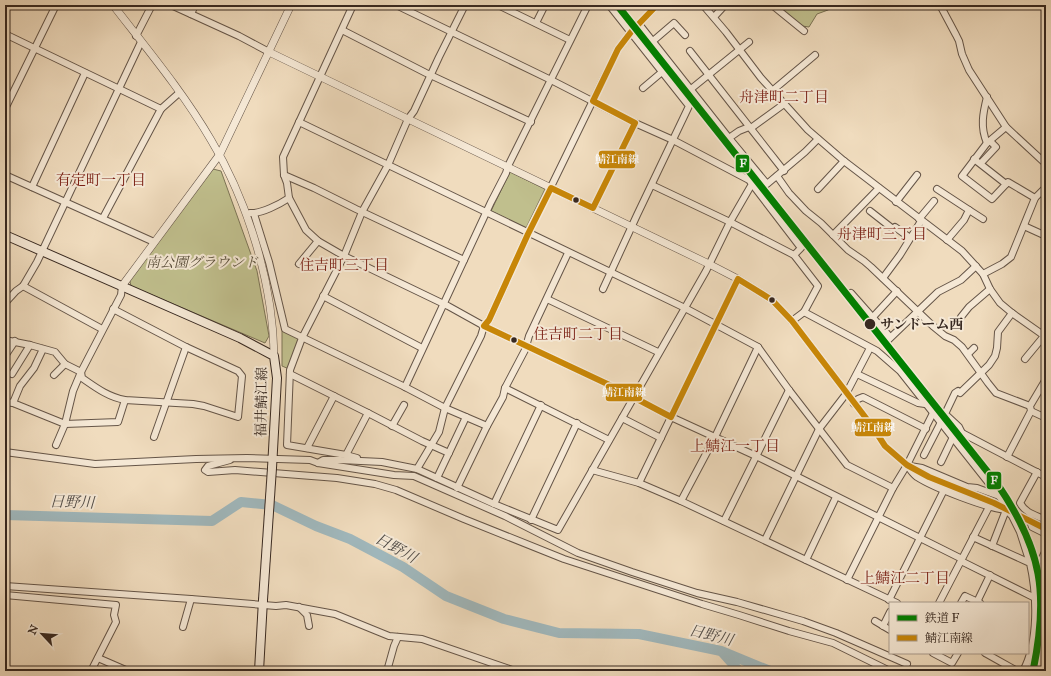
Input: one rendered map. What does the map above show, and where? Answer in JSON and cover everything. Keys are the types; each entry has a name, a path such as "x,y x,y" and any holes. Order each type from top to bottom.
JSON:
{"main road":[{"name":"福井鯖江線","path":"5,235 240,338 274,356 277,378 259,671"}],"street":[{"path":"5,110 56,5"},
{"path":"113,5 179,93 210,138 220,154 235,185 252,232 267,286 274,335 274,356"},
{"path":"5,303 23,286 42,251 119,89 152,5"},
{"path":"171,5 239,36 269,52 508,166 738,279 772,300 792,321 885,446 906,465 912,473 944,490 992,505"},
{"path":"191,14 195,5"},
{"path":"56,445 65,424 73,391 102,329 121,295 122,286 220,154 291,5"},
{"path":"353,5 283,157 284,175 287,183 289,198 306,230 318,241 344,256 444,304 484,326 526,344 671,417 756,456 836,497 921,537 990,576 1035,598"},
{"path":"396,5 405,7 451,32 551,80 635,123 673,140 749,180 801,248 794,255"},
{"path":"368,462 346,455 287,445 290,370 302,338 344,256 362,212 388,165 408,119 414,111 465,5"},
{"path":"536,23 545,5"},
{"path":"404,387 508,166 588,5"},
{"path":"604,289 689,106 609,5"},
{"path":"417,469 439,432 445,408 481,336 484,326 489,320 528,234 618,49 631,32 657,5"},
{"path":"703,5 772,91 818,139 896,202 962,251 983,274 990,289 1000,303 1045,337 1025,359"},
{"path":"714,17 725,5"},
{"path":"772,5 804,31"},
{"path":"940,5 959,41 962,54 969,70 1006,127 1046,164"},
{"path":"502,6 570,40"},
{"path":"653,41 674,23 685,35"},
{"path":"639,24 767,184 818,139"},
{"path":"342,30 431,75 531,122"},
{"path":"5,34 162,109"},
{"path":"691,89 709,76 749,42"},
{"path":"690,51 784,170"},
{"path":"772,91 815,55"},
{"path":"643,88 662,72"},
{"path":"32,187 85,73"},
{"path":"103,218 162,109 179,93"},
{"path":"981,163 996,147 988,142 984,136 982,121 987,97"},
{"path":"729,138 738,131 750,128 784,104"},
{"path":"299,122 487,212 528,234 717,324 758,347 847,465 893,488"},
{"path":"593,208 635,123"},
{"path":"1006,127 988,142 962,176 992,199 1008,182 1035,198"},
{"path":"974,159 1006,184"},
{"path":"818,189 844,161"},
{"path":"5,175 154,242"},
{"path":"284,175 464,260"},
{"path":"896,202 917,175"},
{"path":"777,176 789,193 848,250 864,261 883,278 934,328 945,336 954,340 968,354 996,393 1030,408 1046,418"},
{"path":"318,463 322,460 382,462 417,469 457,488 558,530 709,264 730,222 752,184"},
{"path":"652,185 730,222 794,255 818,286 804,312 792,321"},
{"path":"833,234 879,188"},
{"path":"938,189 983,219"},
{"path":"983,274 1002,264 1011,257 1035,198 1046,189"},
{"path":"245,213 254,214 275,206 289,198"},
{"path":"883,278 900,255 920,220 934,201"},
{"path":"947,240 964,220 969,210"},
{"path":"870,211 892,231 895,228 910,238"},
{"path":"254,214 269,262 285,329 445,408 486,426"},
{"path":"1024,226 1046,236"},
{"path":"299,264 318,241"},
{"path":"457,488 486,426 503,397 505,388 525,350 526,344 568,253"},
{"path":"852,293 873,317 889,339 938,292 961,280 976,266"},
{"path":"639,484 738,279"},
{"path":"23,286 102,329"},
{"path":"961,317 969,307 990,289"},
{"path":"873,317 897,291"},
{"path":"323,296 422,348"},
{"path":"547,299 658,352"},
{"path":"961,306 966,312"},
{"path":"81,372 82,378 106,394 125,400 204,406 238,417 242,376 238,371 186,347 113,309"},
{"path":"804,312 870,348 879,349 900,371 953,437 999,496 1006,510 1012,516 1020,532 1034,581 1035,598 1031,626 1031,649 1023,671"},
{"path":"1012,313 998,332 995,356 989,365 960,393 958,391 955,393 945,414 959,427 962,433 1046,477"},
{"path":"5,340 55,352 65,364 81,372"},
{"path":"5,356 15,342"},
{"path":"12,374 30,345"},
{"path":"154,437 186,347"},
{"path":"681,501 715,437 758,347"},
{"path":"765,540 797,477 819,429 846,394 870,348"},
{"path":"968,354 974,348"},
{"path":"13,403 20,386 34,368 43,349"},
{"path":"54,375 65,364"},
{"path":"290,374 368,412 422,442 431,444 449,453"},
{"path":"857,374 918,403 925,404"},
{"path":"1007,457 1030,408 1046,379"},
{"path":"505,388 578,423 609,440"},
{"path":"724,521 789,390"},
{"path":"307,448 334,396"},
{"path":"854,404 858,399 863,397 926,429"},
{"path":"5,402 13,403 65,424 118,422 125,400"},
{"path":"392,426 404,405"},
{"path":"494,504 541,405"},
{"path":"346,455 368,412"},
{"path":"847,580 893,488 926,429 933,413"},
{"path":"437,478 466,417"},
{"path":"622,418 661,438"},
{"path":"924,455 941,422"},
{"path":"531,520 578,423"},
{"path":"941,462 953,437 962,433"},
{"path":"5,452 96,464 235,458 310,460 318,463 394,475 414,476 505,516 578,552 632,572 697,593 737,602 803,621 836,633 906,664"},
{"path":"235,458 208,466 205,470 208,472 235,470 337,478 375,484 396,490 564,559 789,632 833,643 890,671"},
{"path":"906,465 922,468 967,487 977,488 999,496"},
{"path":"906,465 992,505 996,510 1006,510"},
{"path":"592,470 639,484 681,501 894,602 921,537 944,490"},
{"path":"1037,472 1020,503 1023,509 1046,520"},
{"path":"806,560 836,497"},
{"path":"940,602 973,537 992,505"},
{"path":"992,546 1006,510"},
{"path":"1031,514 1029,518 1032,527 1046,534"},
{"path":"1034,523 1046,528"},
{"path":"973,537 1030,563"},
{"path":"1041,560 1046,550"},
{"path":"962,602 965,596 979,602 990,576"},
{"path":"5,586 191,599 263,602 276,606 286,604 334,614 389,636 422,639 515,671"},
{"path":"5,596 116,605 114,615 116,622 91,671"},
{"path":"183,627 191,599"},
{"path":"299,607 307,615 308,626"},
{"path":"883,626 889,614"},
{"path":"875,621 889,629"},
{"path":"387,671 398,637"},
{"path":"935,654 952,663 957,654"},
{"path":"988,654 1017,671"},
{"path":"98,658 128,671"}],"green space":[{"path":"778,5 835,5 828,10 817,14 809,27 802,26"},
{"name":"南公園グラウンド","path":"213,169 221,171 257,271 269,336 265,343 131,286 129,277"},
{"path":"510,172 545,189 526,228 491,211"},
{"path":"282,329 300,338 289,369 282,366"}],"waterway":[{"name":"日野川","path":"5,515 212,521 241,502 272,505 316,526 350,539 403,567 446,596 504,619 559,633 639,634 721,651 770,671"},
{"path":"723,653 739,671"}],"tunnel":[{"path":"994,503 1034,523"}],"rail line":[{"name":"F","path":"617,5 998,485 1013,508 1033,552 1041,595 1038,644 1033,671"}],"transit line":[{"name":"鯖江南線","path":"657,5 631,32 618,49 593,101 635,123 593,208 551,188 528,234 489,320 484,326 618,389 671,417 738,279 772,300 792,321 872,426 885,446 907,465 929,477 994,503 1046,529"}],"place":[{"name":"サンドーム西","path":"870,324"}],"district":[{"name":"舟津町二丁目","path":"784,97"},
{"name":"有定町一丁目","path":"101,180"},
{"name":"舟津町三丁目","path":"882,234"},
{"name":"住吉町三丁目","path":"344,265"},
{"name":"住吉町二丁目","path":"578,334"},
{"name":"上鯖江一丁目","path":"735,446"},
{"name":"上鯖江二丁目","path":"905,578"}]}
